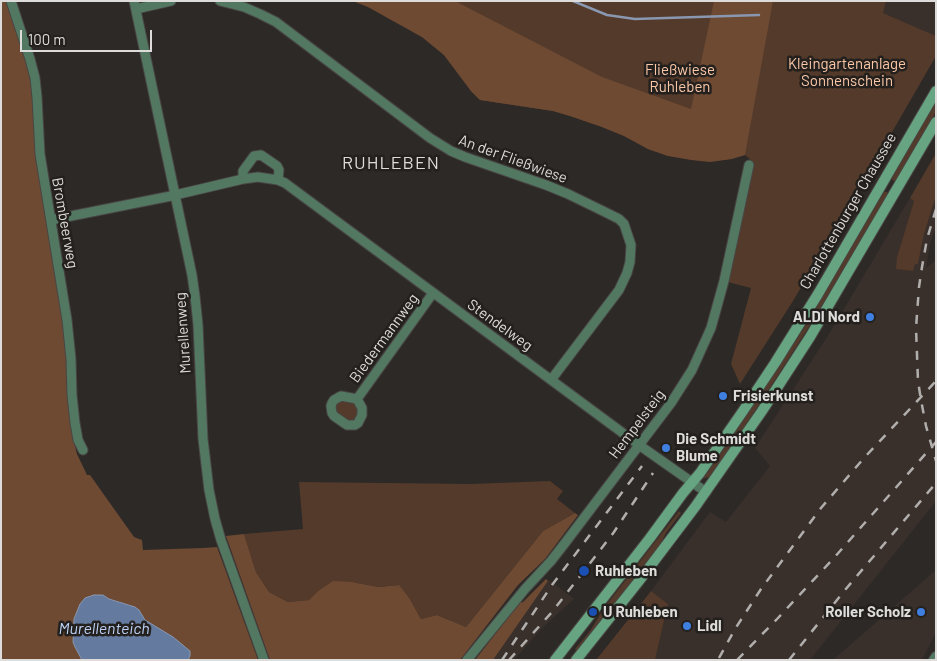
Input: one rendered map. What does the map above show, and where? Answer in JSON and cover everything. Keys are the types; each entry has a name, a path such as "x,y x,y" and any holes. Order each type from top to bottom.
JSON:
{"main road":[{"name":"Charlottenburger Chaussee","path":"555,660 645,546 700,473 743,411 796,330 936,91"},
{"name":"Charlottenburger Chaussee","path":"576,660 647,571 706,492 762,411 810,337 936,122"}],"street":[{"name":"Brombeerweg","path":"11,1 35,78 40,154 67,320 75,423 78,440 83,450"},
{"path":"135,5 172,1"},
{"name":"An der Fließwiese","path":"220,1 244,7 276,22 430,138 451,151 546,184 619,219 624,224 631,245 627,273 618,290 551,380"},
{"name":"Murellenweg","path":"135,5 192,275 198,325 203,439 209,490 221,540 264,660"},
{"path":"243,179 243,171 254,156 262,155 279,170 278,180"},
{"name":"Hempelsteig","path":"468,660 525,588 551,561 671,403 698,360 708,335 724,281 749,165"},
{"name":"Stendelweg","path":"51,220 243,179 258,177 278,180 706,492"},
{"name":"Biedermannweg","path":"357,398 434,293"}],"shaded area":[{"path":"1,1 6,1 27,62 31,86 38,168 61,308 67,360 68,401 77,454 87,475 90,475 134,537 142,540 143,550 217,547 258,660 188,660 190,656 184,646 145,620 135,607 108,599 102,595 94,595 75,647 82,660 1,660"},
{"name":"Fließwiese Ruhleben","path":"353,1 455,1 602,77 691,109 714,1 773,1 745,155 710,162 668,156 648,149 602,127 570,116 553,111 480,100 444,55 422,37 368,7"},
{"path":"886,1 936,1 936,36 882,13"},
{"path":"936,196 936,225 930,244 926,268 936,260 936,501 810,660 655,660 668,604 651,591 710,512 726,522 770,466 755,448 829,334 910,198 914,201 897,257 918,264 924,234"},
{"path":"575,513 578,515 545,559 518,585 460,660 270,660 226,536 244,534 256,572 269,592 288,602 309,600 333,581 379,587 399,585 410,599 421,619 437,615 466,627 543,531"},
{"path":"936,570 936,632 922,660 833,660"},
{"path":"546,579 548,581 493,660 475,660 521,601 522,603"},
{"path":"549,580 574,599 543,627 514,660 493,660"}],"green space":[{"name":"Kleingartenanlage Sonnenschein","path":"353,1 886,1 883,13 936,36 936,56 793,301 740,384 731,364 751,288 724,281 751,160 745,155 725,160 668,156 648,149 602,127 570,116 553,111 480,100 444,55 422,37 368,7"},
{"path":"936,102 936,112 897,180 893,181 892,178"},
{"path":"936,153 936,196 924,234 918,264 915,264 913,271 896,269 897,257 914,201 910,198"},
{"path":"884,192 888,194 812,322 711,476 703,479 809,320"},
{"path":"341,400 351,401 357,407 357,415 353,421 346,422 337,415 335,404"},
{"path":"550,481 563,491 557,499 575,513 543,531 466,627 437,615 421,619 410,599 398,585 379,587 352,582 317,592 309,600 288,602 269,592 256,572 244,534 303,529 299,482 470,484"},
{"path":"679,511 681,513 666,533 656,553 578,652 575,649 590,631 604,608"},
{"path":"651,591 668,604 655,660 596,660"}],"water":[{"name":"Murellenteich","path":"103,595 109,599 135,607 145,620 173,637 190,651 188,660 82,660 73,642 74,619 80,604 85,598"}],"waterway":[{"path":"573,1 607,15 635,19 759,15"}],"railway":[{"path":"936,209 927,239 922,267 916,328 918,381 926,426 936,461"},
{"path":"719,658 761,589 821,508 864,458 936,381"},
{"path":"737,660 833,559 936,442"},
{"path":"502,660 552,585 642,466"},
{"path":"509,660 552,612 584,571 614,532 653,473"},
{"path":"789,660 845,590 936,483"}],"place":[{"name":"ALDI Nord","path":"870,317"},
{"name":"Frisierkunst","path":"723,396"},
{"name":"Die Schmidt Blume","path":"666,448"},
{"name":"Ruhleben","path":"584,571"},
{"name":"U Ruhleben","path":"593,612"},
{"name":"Roller Scholz","path":"921,612"},
{"name":"Lidl","path":"687,626"}],"district":[{"name":"RUHLEBEN","path":"391,163"}]}
